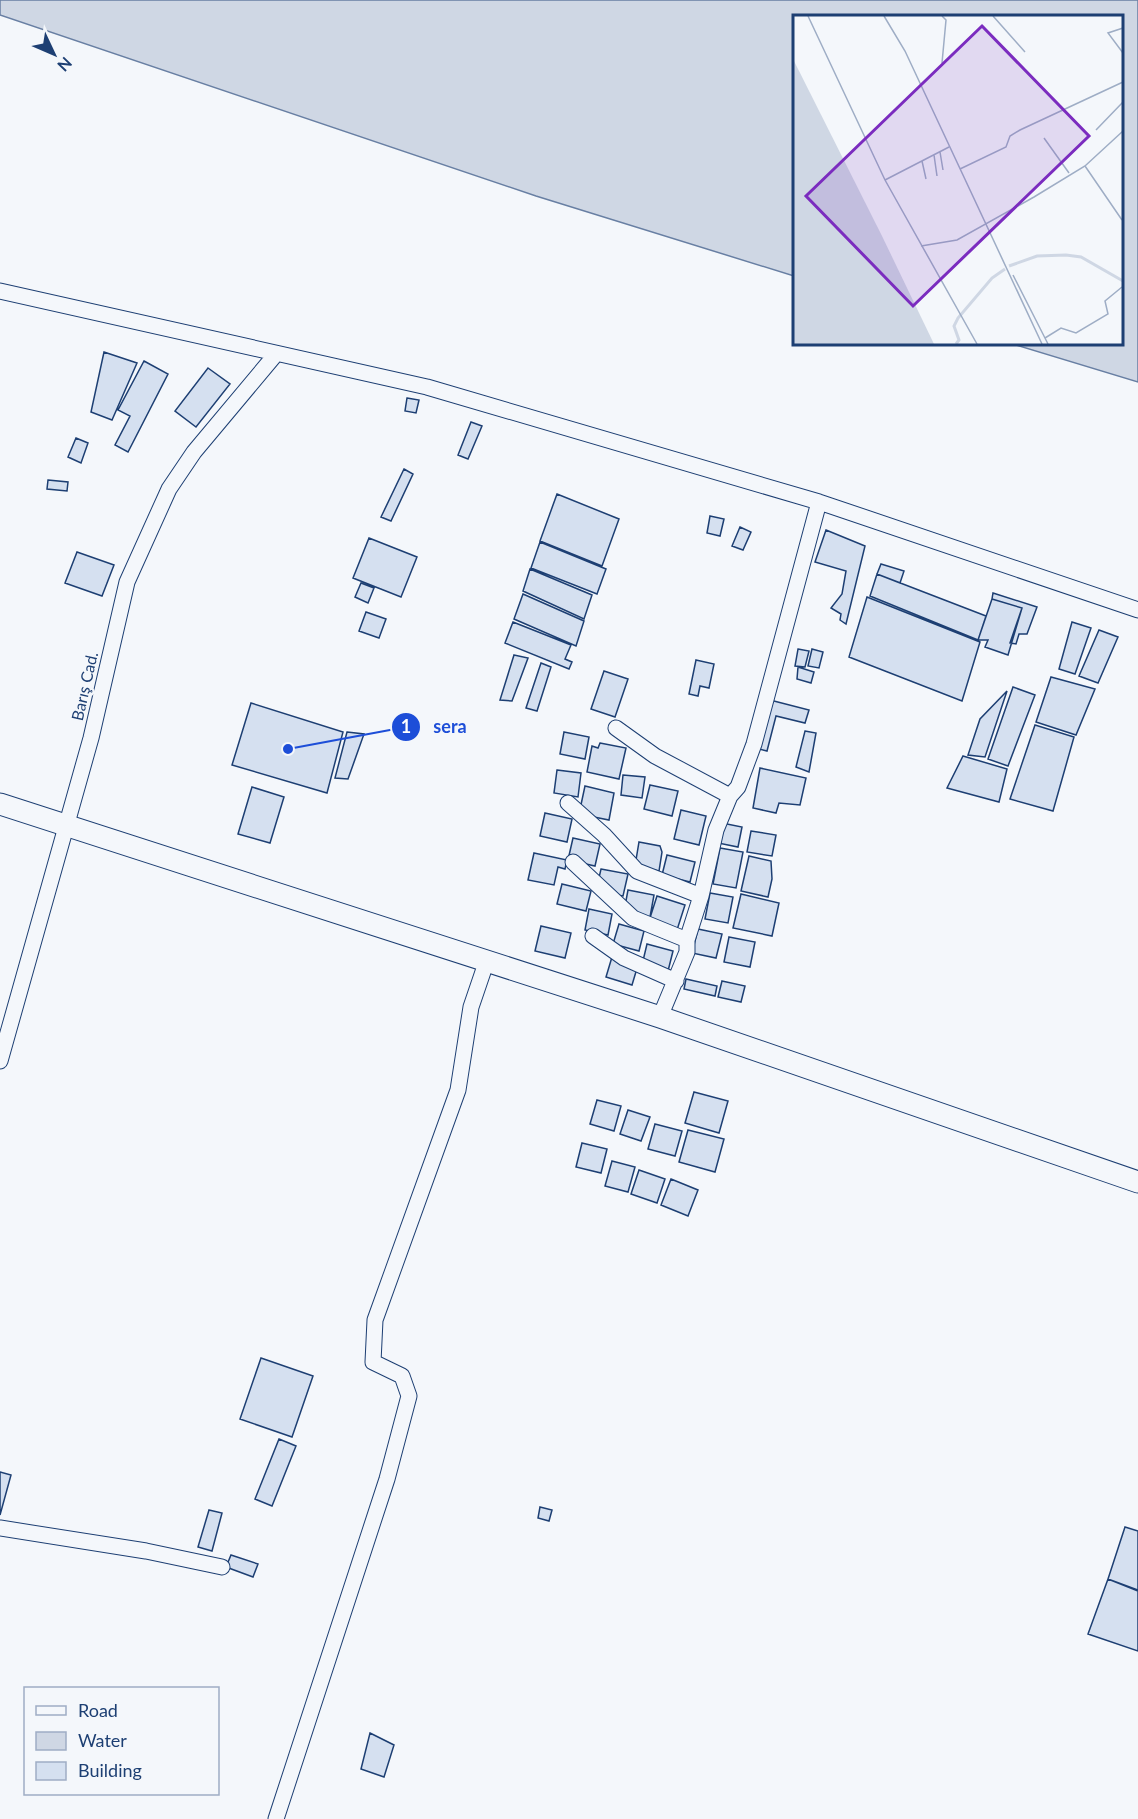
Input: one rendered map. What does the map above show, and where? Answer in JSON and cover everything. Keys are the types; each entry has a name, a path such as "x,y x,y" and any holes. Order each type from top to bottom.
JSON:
{"main road":[{"path":"0,804 660,1017 1138,1182"}],"street":[{"path":"0,291 427,387 819,502 1138,610"},
{"name":"Barış Cad.","path":"0,1061 91,738 127,582 169,489 194,452 276,354"},
{"path":"660,1017 687,952 687,940 701,896 716,830 730,796 738,787 754,744 819,502"},
{"path":"616,728 655,756 730,796"},
{"path":"568,803 604,835 637,871 701,896"},
{"path":"573,862 633,918 687,940"},
{"path":"593,936 624,958 676,981"},
{"path":"276,1819 387,1479 410,1396 402,1376 373,1362 375,1320 458,1090 471,1007 487,960"},
{"path":"0,1528 147,1551 222,1567"}],"water":[{"path":"0,0 1138,0 1138,382 1016,345 1123,345 1123,15 793,15 793,276 536,196 0,15"}],"building":[{"path":"104,352 137,363 112,420 91,412"},
{"path":"144,361 168,374 128,452 115,445 130,416 118,410"},
{"path":"208,368 230,384 196,427 175,411"},
{"path":"407,398 419,400 416,413 405,411"},
{"path":"471,422 482,426 468,459 458,455"},
{"path":"76,438 88,443 81,463 68,457"},
{"path":"404,469 413,474 391,521 381,517"},
{"path":"48,480 68,482 67,491 47,489"},
{"path":"557,494 619,519 602,566 540,541"},
{"path":"710,516 724,519 720,536 707,533"},
{"path":"740,527 751,532 743,550 732,546"},
{"path":"826,530 865,546 846,624 840,620 841,614 831,608 842,594 846,571 815,562"},
{"path":"369,538 417,557 401,597 353,578"},
{"path":"540,542 606,569 597,594 531,568"},
{"path":"77,552 114,565 102,596 65,583"},
{"path":"881,564 904,571 900,583 877,574"},
{"path":"530,569 592,595 584,619 523,591"},
{"path":"877,574 986,616 978,640 870,596"},
{"path":"361,583 374,588 368,603 355,597"},
{"path":"993,593 1037,607 1027,634 1019,634 1016,644 1010,643 1022,608 992,599"},
{"path":"523,594 584,621 576,646 514,619"},
{"path":"867,597 980,642 962,701 849,657"},
{"path":"992,599 1022,608 1008,655 985,647 988,640 978,640"},
{"path":"366,612 386,619 379,638 359,631"},
{"path":"513,622 571,645 565,659 572,662 569,669 505,643"},
{"path":"1072,622 1091,628 1075,674 1059,669"},
{"path":"1099,630 1118,637 1098,683 1079,676"},
{"path":"798,649 809,651 805,667 795,666"},
{"path":"812,649 823,652 819,668 808,666"},
{"path":"514,655 528,658 512,701 500,700"},
{"path":"696,660 714,664 709,688 700,686 698,696 689,694"},
{"path":"541,663 551,667 537,711 526,708"},
{"path":"798,667 814,672 811,683 797,679"},
{"path":"604,671 628,679 615,717 591,709"},
{"path":"1051,677 1095,689 1076,735 1036,722"},
{"path":"1013,687 1035,695 1008,766 988,759"},
{"path":"1007,691 985,757 968,755 980,719"},
{"path":"770,700 809,710 805,723 776,716 767,751 759,749"},
{"path":"251,703 343,732 327,793 232,765"},
{"path":"1035,725 1074,737 1053,811 1010,799"},
{"path":"805,731 816,733 809,772 796,767"},
{"path":"347,732 364,734 348,779 335,778"},
{"path":"564,732 589,737 585,759 560,754"},
{"path":"600,743 626,748 619,779 587,772 592,746 598,748"},
{"path":"963,756 1007,769 999,802 947,788"},
{"path":"760,768 806,778 800,805 779,803 776,813 753,808"},
{"path":"557,770 581,773 578,797 554,793"},
{"path":"623,775 645,777 642,798 621,795"},
{"path":"650,785 678,791 672,816 644,809"},
{"path":"585,786 614,793 609,820 579,814"},
{"path":"252,787 284,797 270,843 238,834"},
{"path":"681,810 706,816 699,845 674,839"},
{"path":"545,813 572,819 567,842 540,836"},
{"path":"722,823 742,827 738,847 718,843"},
{"path":"751,831 776,835 772,856 747,852"},
{"path":"573,838 600,844 595,866 568,860"},
{"path":"639,842 660,846 662,852 659,871 635,866"},
{"path":"720,848 743,852 736,888 713,884"},
{"path":"534,853 567,860 565,869 558,867 554,885 528,880"},
{"path":"667,855 695,862 690,882 662,875"},
{"path":"749,856 771,861 772,879 768,897 741,891"},
{"path":"601,869 628,874 623,896 610,894 598,882"},
{"path":"562,884 591,891 586,911 557,904"},
{"path":"628,890 654,895 650,917 632,914 625,906"},
{"path":"710,893 733,897 728,923 705,919"},
{"path":"741,894 779,903 772,936 733,928"},
{"path":"657,896 685,905 676,933 648,924"},
{"path":"589,909 612,914 608,935 585,930"},
{"path":"619,924 644,931 639,951 613,944"},
{"path":"541,926 571,933 565,958 535,951"},
{"path":"698,929 722,934 716,958 692,953"},
{"path":"729,937 755,942 750,967 724,962"},
{"path":"647,944 673,951 668,971 642,965"},
{"path":"612,957 638,965 632,985 606,977"},
{"path":"686,979 717,986 715,996 684,989"},
{"path":"722,981 745,986 741,1002 718,997"},
{"path":"694,1092 728,1101 719,1133 685,1123"},
{"path":"597,1100 621,1106 614,1131 590,1124"},
{"path":"628,1110 650,1117 641,1141 620,1134"},
{"path":"655,1124 682,1131 675,1156 648,1149"},
{"path":"688,1130 724,1139 715,1172 679,1162"},
{"path":"582,1143 607,1149 601,1173 576,1167"},
{"path":"612,1161 635,1167 628,1192 605,1186"},
{"path":"639,1170 665,1179 657,1203 631,1194"},
{"path":"671,1179 698,1190 688,1216 661,1205"},
{"path":"261,1358 313,1376 292,1437 240,1419"},
{"path":"279,1439 296,1446 272,1506 255,1499"},
{"path":"0,1472 11,1475 0,1515"},
{"path":"540,1507 552,1510 549,1521 538,1518"},
{"path":"209,1510 222,1513 212,1551 198,1547"},
{"path":"1125,1527 1138,1531 1138,1590 1108,1579"},
{"path":"231,1555 258,1564 253,1577 226,1567"},
{"path":"1108,1579 1138,1591 1138,1651 1088,1634"},
{"path":"370,1733 394,1745 384,1777 361,1769"}],"place":[{"name":"sera","path":"288,749"}]}
